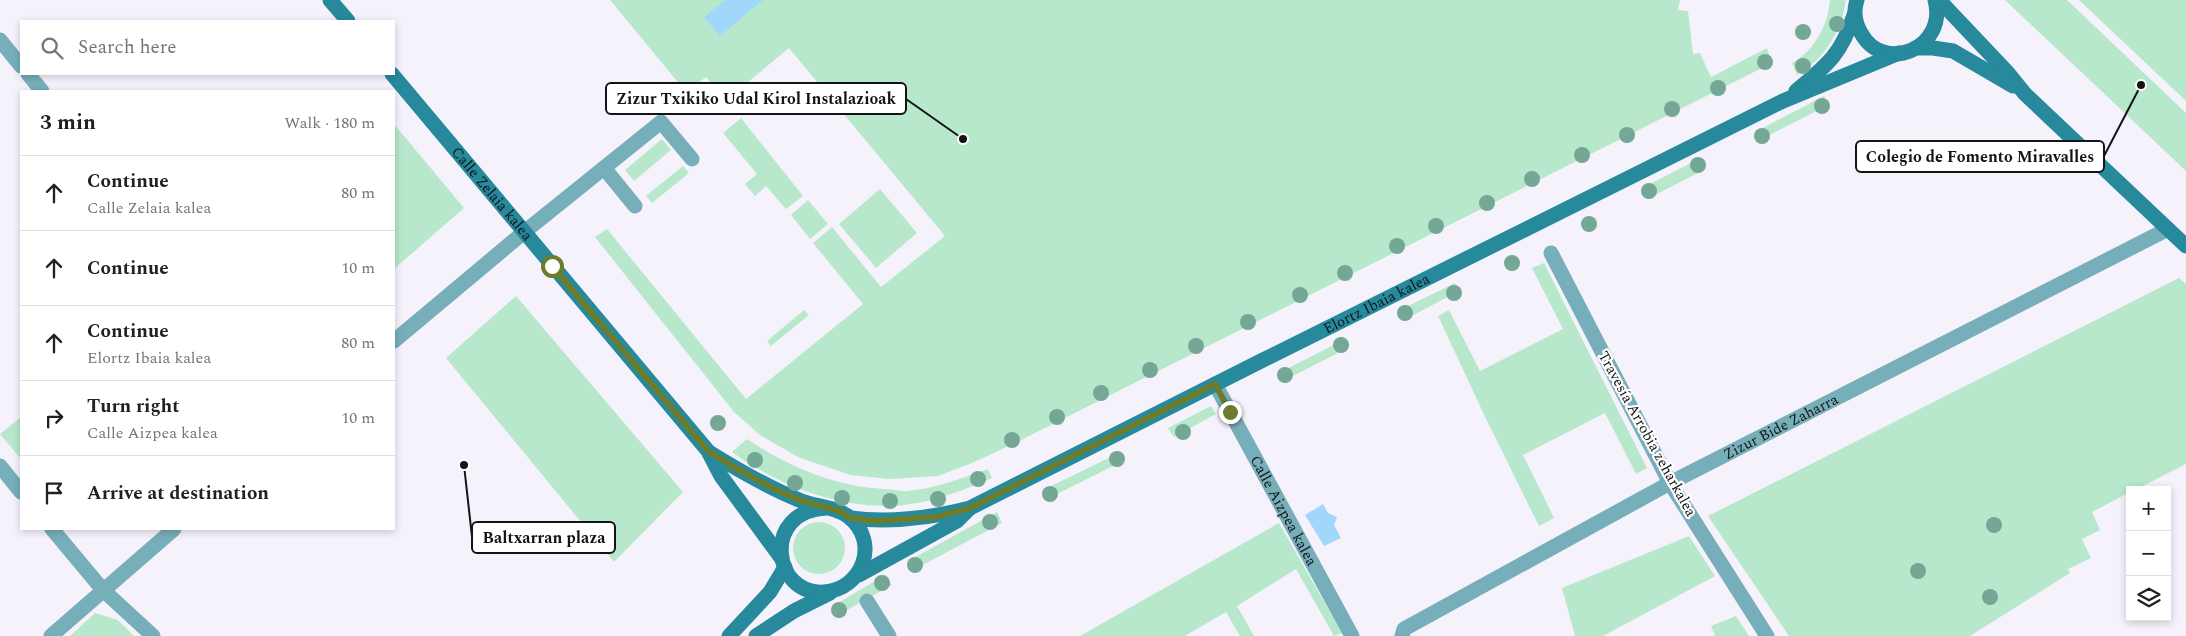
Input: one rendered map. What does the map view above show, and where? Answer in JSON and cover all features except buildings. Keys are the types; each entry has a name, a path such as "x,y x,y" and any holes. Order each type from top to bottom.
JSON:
{"street":[{"path":"330,0 347,20"},
{"path":"1918,48 1932,32 1936,18 1934,0"},
{"path":"1939,0 2008,73 2025,94 2186,246"},
{"path":"1856,8 1858,27 1864,38 1873,47 1886,53 1899,53"},
{"name":"Elortz Ibaia kalea","path":"1783,101 1833,60 1844,44 1856,8"},
{"path":"0,40 20,65"},
{"name":"Elortz Ibaia kalea","path":"850,518 875,521 936,517 970,508 1783,101 1899,53 1918,48 1933,48 1953,52 2025,94"},
{"path":"29,75 41,90"},
{"name":"Calle Zelaia kalea","path":"393,75 523,233 708,451 721,476 783,563"},
{"path":"395,339 661,122 692,159"},
{"path":"604,168 635,206"},
{"name":"Zizur Bide Zaharra","path":"1402,636 1404,629 1670,483 2168,230"},
{"name":"Travesía Arrobia zeharkalea","path":"1551,253 1670,483 1767,636"},
{"name":"Calle Aizpea kalea","path":"1215,384 1352,636"},
{"name":"Calle Zelaia kalea","path":"708,451 772,488 802,501 827,508"},
{"path":"0,466 20,491"},
{"path":"756,636 794,611 836,590 848,584 859,575 865,551 864,540 850,518 840,511 827,508 814,509 802,513 792,521 784,532 781,546 786,572 796,582 808,589 822,592 836,590"},
{"name":"Elortz Ibaia kalea","path":"859,575 957,522 970,508"},
{"path":"53,530 103,590 153,636"},
{"path":"51,636 173,530"},
{"path":"729,636 770,592 783,563"},
{"path":"867,601 889,636"}],"green space":[{"path":"610,0 1680,0 1678,10 1688,11 1693,54 1700,53 1711,77 1767,48 1772,63 1015,443 938,476 890,479 850,475 798,457 760,435 734,412 595,237 607,229 746,399 863,304 813,243 832,227 881,287 945,236 789,48 725,101 706,77 686,92"},
{"path":"1830,0 1846,0 1836,34 1816,61 1797,75 1792,63 1814,44 1819,36 1826,19"},
{"path":"2005,0 2067,0 2186,113 2186,171"},
{"path":"2079,0 2186,0 2186,101"},
{"path":"1824,96 1828,105 1760,140 1757,131"},
{"path":"741,118 803,196 786,209 766,186 755,196 745,184 757,174 723,133"},
{"path":"395,125 464,208 395,268"},
{"path":"662,139 671,150 634,181 625,170"},
{"path":"1701,158 1706,169 1647,199 1642,188"},
{"path":"683,166 689,173 652,203 646,196"},
{"path":"880,189 917,233 876,268 839,224"},
{"path":"808,200 828,224 810,239 791,215"},
{"path":"1544,263 1647,468 1636,474 1605,413 1523,455 1554,518 1539,526 1438,316 1449,310 1480,371 1563,329 1532,268"},
{"path":"2179,278 2186,284 2186,464 2143,486 2126,486 2126,494 2092,512 2100,530 2082,539 2091,558 2068,569 2070,573 1970,636 1789,636 1708,516"},
{"path":"1455,283 1459,291 1404,320 1400,310"},
{"path":"516,296 683,492 614,562 446,358"},
{"path":"804,310 809,315 771,346 767,341"},
{"path":"1345,339 1348,348 1285,380 1281,372"},
{"path":"1211,406 1216,414 1174,437 1168,428"},
{"path":"20,418 20,458 0,434"},
{"path":"747,439 779,458 812,473 847,484 865,487 902,491 917,490 948,483 988,469 992,478 953,493 912,504 885,506 844,502 804,491 785,483 732,452"},
{"path":"1121,452 1125,460 1047,499 1043,490"},
{"path":"997,512 1002,523 913,570 910,560"},
{"path":"814,522 824,522 834,526 841,533 845,548 841,563 834,570 824,574 814,574 804,570 797,563 793,553 793,543 797,533 804,526"},
{"path":"1279,523 1342,633 1334,636 1296,569 1237,606 1254,636 1240,636 1226,612 1185,636 1080,636"},
{"path":"1689,536 1715,576 1603,636 1575,636 1562,588"},
{"path":"885,575 892,585 838,615 833,606"},
{"path":"95,613 118,620 134,636 70,636"},
{"path":"1736,616 1749,636 1715,636 1711,626"}],"water":[{"path":"725,0 763,0 720,36 704,17"},
{"path":"1323,504 1328,513 1337,517 1334,525 1341,538 1324,546 1305,515"}],"place":[{"name":"Colegio de Fomento Miravalles","path":"2141,85"},
{"name":"Zizur Txikiko Udal Kirol Instalazioak","path":"963,139"},
{"name":"Baltxarran plaza","path":"464,465"}],"route":[{"path":"552,266 708,451 772,488 802,501 840,511 850,518 875,521 936,517 970,508 1215,384 1230,412"}]}
